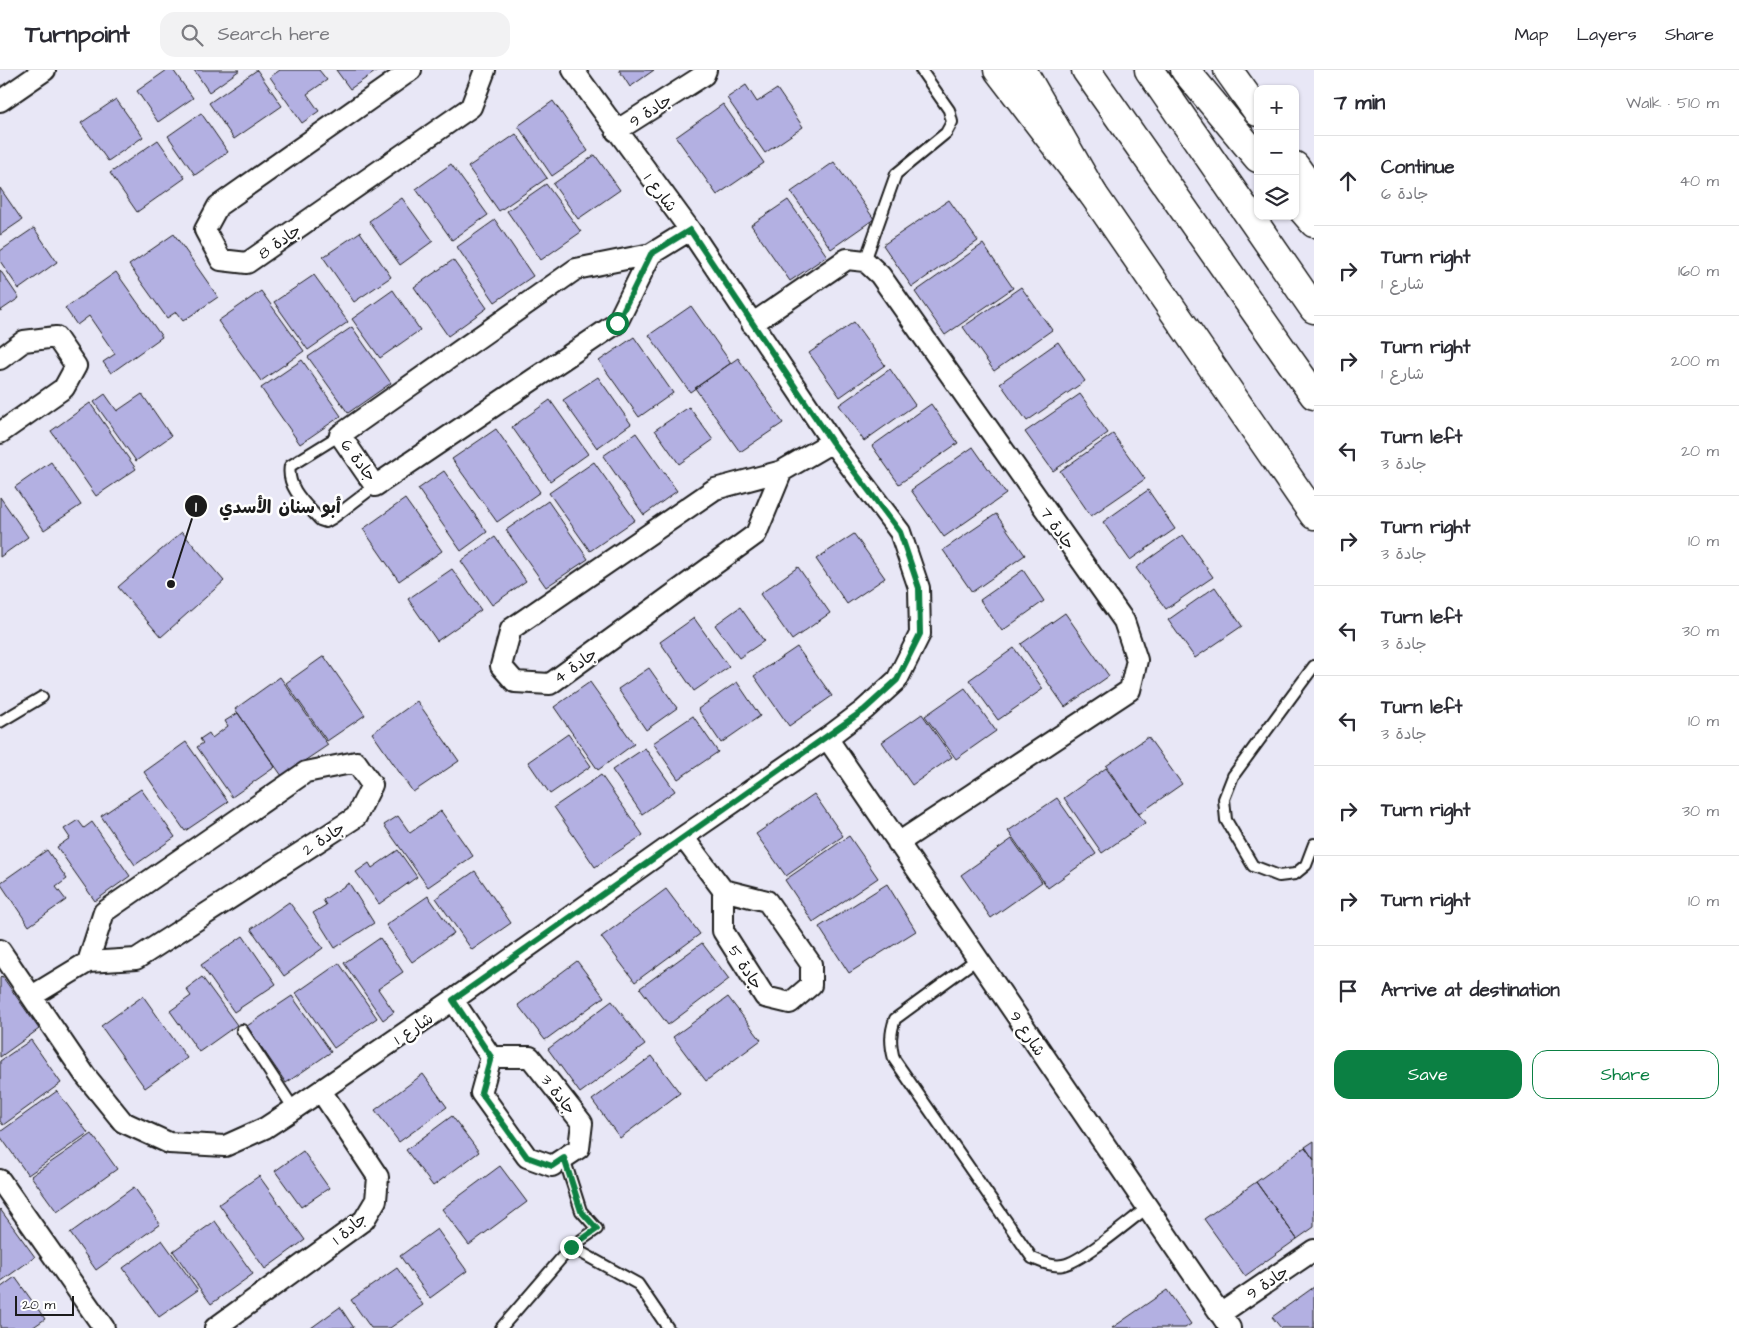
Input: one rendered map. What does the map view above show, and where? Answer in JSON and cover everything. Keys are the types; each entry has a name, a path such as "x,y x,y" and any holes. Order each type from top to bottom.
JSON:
{"main road":[{"path":"998,70 1092,194 1314,515"},
{"path":"1022,70 1092,194"},
{"path":"1086,70 1314,396"},
{"path":"1149,70 1314,309"},
{"path":"1185,70 1254,153"},
{"path":"1228,70 1254,106"},
{"path":"1299,172 1314,193"},
{"path":"1299,206 1314,223"}],"street":[{"path":"0,102 45,70"},
{"name":"جادة 8","path":"411,70 218,206 205,230 221,260 248,263 471,107 485,70"},
{"name":"شارع 1","path":"0,950 85,1075 123,1122 169,1143 225,1146 265,1128 453,1000 683,837 827,738 864,710 897,680 920,634 919,588 900,532 832,442 690,230 573,70"},
{"name":"جادة 9","path":"616,131 704,75 706,70"},
{"name":"جادة 6","path":"651,254 617,323 376,486 340,435 576,269 651,254 690,230"},
{"path":"752,324 847,259 865,261"},
{"name":"جادة 7","path":"865,261 880,275 1124,621 1137,660 1130,690 898,843"},
{"path":"0,358 24,341 56,337 76,366 64,388 0,433"},
{"name":"جادة 4","path":"782,471 756,534 550,684 515,682 502,666 511,629 715,489 782,471 832,442"},
{"name":"شارع 9","path":"827,738 1225,1321"},
{"name":"جادة 2","path":"32,996 88,962 136,959 356,817 372,785 356,762 306,772 104,912 88,962"},
{"path":"683,837 723,890"},
{"name":"جادة 5","path":"723,890 768,901 811,964 811,985 790,1003 765,997 723,931 723,890"},
{"path":"453,1000 491,1057 481,1093 527,1157 552,1166 564,1158"},
{"name":"جادة 3","path":"491,1057 530,1057 582,1124 579,1148 564,1158"},
{"name":"جادة 1","path":"216,1328 364,1220 376,1200 378,1177 321,1091"},
{"path":"0,1180 104,1328"},
{"name":"جادة 9","path":"1225,1321 1314,1250"}],"lane":[{"path":"865,261 896,174 946,133 952,122 950,110 921,70"},
{"path":"340,435 290,466 288,475 291,484 320,520 326,522 376,486"},
{"path":"1314,666 1233,776 1224,799 1226,820 1253,866 1279,876 1295,874 1306,865 1314,844"},
{"path":"0,722 42,697"},
{"path":"977,959 896,1019 891,1030 891,1048 894,1059 1032,1258 1050,1265 1062,1266 1077,1261 1147,1208"},
{"path":"242,1030 294,1109"},
{"path":"501,1328 571,1247 597,1229 581,1211 564,1158"},
{"path":"571,1247 638,1284 668,1328"}],"building":[{"path":"167,70 173,70 193,98 158,122 137,91"},
{"path":"194,70 240,70 209,92"},
{"path":"257,70 282,106 234,139 209,103"},
{"path":"280,70 319,70 327,80 307,94 319,111 302,123 270,77"},
{"path":"336,70 378,70 350,89"},
{"path":"619,70 654,70 630,87"},
{"path":"746,85 757,102 777,89 803,127 765,153 727,98"},
{"path":"116,99 143,137 108,161 81,123"},
{"path":"553,101 588,151 552,176 518,126"},
{"path":"723,104 764,163 717,195 676,137"},
{"path":"201,113 228,152 195,175 168,136"},
{"path":"516,134 547,178 499,211 468,167"},
{"path":"158,140 185,178 137,212 110,173"},
{"path":"595,155 620,190 578,219 553,184"},
{"path":"834,162 874,219 831,249 791,192"},
{"path":"451,164 488,215 452,240 416,189"},
{"path":"546,184 581,232 541,260 507,211"},
{"path":"0,188 22,220 0,235"},
{"path":"402,198 433,241 400,265 369,221"},
{"path":"788,200 827,256 790,281 751,225"},
{"path":"949,200 978,241 912,287 883,245"},
{"path":"495,220 533,276 495,302 457,247"},
{"path":"34,228 57,262 19,289 0,261 0,251"},
{"path":"360,232 391,277 354,302 323,257"},
{"path":"174,234 218,297 183,321 176,312 167,318 129,265"},
{"path":"983,244 1013,288 945,335 915,292"},
{"path":"453,260 487,308 448,336 414,287"},
{"path":"0,270 19,298 0,311"},
{"path":"116,272 162,337 111,373 103,362 115,354 89,316 77,325 65,308"},
{"path":"314,275 348,322 308,350 274,302"},
{"path":"1021,287 1052,330 994,371 963,327"},
{"path":"393,290 420,330 380,358 352,319"},
{"path":"261,291 304,351 261,381 218,321"},
{"path":"691,306 731,363 690,392 649,335"},
{"path":"854,322 885,365 840,397 809,353"},
{"path":"352,327 391,383 348,413 308,357"},
{"path":"634,337 673,393 639,417 599,361"},
{"path":"1058,342 1085,381 1027,421 1000,383"},
{"path":"738,358 783,423 740,452 695,388"},
{"path":"302,360 341,416 300,444 261,388"},
{"path":"890,369 915,405 864,441 839,405"},
{"path":"598,377 631,424 597,448 563,400"},
{"path":"105,394 117,411 142,394 171,436 136,461 94,402"},
{"path":"1080,394 1108,433 1053,471 1025,432"},
{"path":"550,400 588,454 550,481 512,427"},
{"path":"90,403 136,469 96,496 51,431"},
{"path":"931,404 958,443 899,484 872,446"},
{"path":"689,407 713,440 679,464 655,430"},
{"path":"496,429 540,492 497,522 452,459"},
{"path":"636,433 677,491 644,515 603,456"},
{"path":"1113,434 1145,479 1091,516 1060,471"},
{"path":"973,447 1006,494 944,537 911,490"},
{"path":"51,462 81,505 44,530 15,487"},
{"path":"594,462 635,520 590,551 549,493"},
{"path":"444,471 487,532 461,551 418,489"},
{"path":"1148,490 1175,529 1130,560 1103,522"},
{"path":"0,497 28,537 0,557"},
{"path":"405,499 442,551 399,581 363,529"},
{"path":"548,501 588,559 546,587 506,530"},
{"path":"996,514 1025,555 972,592 943,550"},
{"path":"182,532 224,581 161,637 118,587"},
{"path":"854,534 885,578 847,604 816,559"},
{"path":"1183,535 1213,577 1166,609 1136,568"},
{"path":"495,537 526,581 492,605 461,561"},
{"path":"798,567 830,613 792,640 760,594"},
{"path":"452,569 481,610 437,641 408,599"},
{"path":"1023,570 1044,601 1002,631 980,600"},
{"path":"1215,587 1242,626 1195,658 1168,620"},
{"path":"740,607 764,641 739,658 715,625"},
{"path":"1065,613 1109,676 1065,707 1021,644"},
{"path":"694,618 729,667 694,691 660,642"},
{"path":"797,647 832,696 789,726 754,676"},
{"path":"1014,648 1043,689 998,720 969,680"},
{"path":"324,656 365,715 327,741 286,683"},
{"path":"649,668 677,708 646,730 618,689"},
{"path":"280,677 328,745 282,776 235,709"},
{"path":"590,682 634,744 598,770 554,707"},
{"path":"737,682 760,716 721,743 698,709"},
{"path":"965,688 996,731 956,759 925,716"},
{"path":"417,701 459,761 413,792 372,733"},
{"path":"238,713 275,767 232,797 197,747 203,743 200,739 209,733 212,738 228,726 225,721"},
{"path":"922,714 952,757 912,785 882,742"},
{"path":"693,716 718,752 678,779 653,743"},
{"path":"568,734 591,766 550,794 528,762"},
{"path":"1148,737 1182,784 1139,814 1106,766"},
{"path":"186,742 228,802 185,831 144,772"},
{"path":"645,748 675,791 642,814 612,770"},
{"path":"1106,768 1145,823 1102,853 1064,798"},
{"path":"601,775 643,835 595,867 554,807"},
{"path":"141,789 175,837 135,865 101,816"},
{"path":"814,794 843,836 786,876 756,834"},
{"path":"1057,798 1096,854 1048,888 1008,831"},
{"path":"441,811 473,856 428,887 384,825 398,816 410,833"},
{"path":"78,820 84,828 92,822 130,876 95,901 57,847 70,838 64,829"},
{"path":"849,836 878,878 813,922 785,880"},
{"path":"1012,839 1042,882 991,918 961,875"},
{"path":"47,850 67,879 56,887 66,900 29,926 0,883"},
{"path":"398,850 417,877 379,904 356,872 369,863 372,868"},
{"path":"475,871 511,923 472,950 436,898"},
{"path":"349,883 374,923 335,948 313,913 326,905 323,900"},
{"path":"887,884 916,931 849,973 819,927"},
{"path":"666,889 700,934 635,982 601,937"},
{"path":"428,896 454,933 412,962 386,925"},
{"path":"289,902 323,948 284,976 251,929"},
{"path":"243,936 276,984 234,1012 201,965"},
{"path":"380,938 403,972 378,989 394,1012 383,1020 344,963"},
{"path":"702,943 729,979 668,1025 640,988"},
{"path":"577,961 604,997 545,1040 518,1005"},
{"path":"339,963 377,1018 334,1048 296,993"},
{"path":"2,976 39,1029 0,1057 0,978"},
{"path":"202,977 237,1025 199,1052 170,1011 191,996 186,989"},
{"path":"143,996 187,1058 145,1088 101,1026"},
{"path":"292,996 331,1052 286,1083 247,1026"},
{"path":"728,997 761,1040 706,1081 673,1037"},
{"path":"612,1001 645,1045 580,1093 548,1049"},
{"path":"31,1040 61,1083 3,1125 0,1121 0,1061"},
{"path":"652,1056 680,1093 620,1138 592,1100"},
{"path":"423,1074 447,1107 399,1142 375,1110"},
{"path":"57,1091 88,1133 28,1175 0,1136 0,1132"},
{"path":"452,1116 479,1152 433,1186 406,1150"},
{"path":"92,1134 117,1169 57,1212 31,1176"},
{"path":"1314,1141 1314,1160 1305,1147"},
{"path":"1305,1147 1314,1160 1314,1227 1297,1239 1256,1182"},
{"path":"303,1151 329,1188 301,1207 275,1171"},
{"path":"500,1166 527,1202 469,1245 442,1209"},
{"path":"259,1176 305,1240 265,1269 219,1204"},
{"path":"1256,1182 1297,1239 1245,1276 1204,1219"},
{"path":"134,1187 160,1224 96,1270 70,1233"},
{"path":"0,1209 35,1257 0,1282"},
{"path":"215,1221 253,1274 211,1304 173,1251"},
{"path":"437,1229 467,1271 430,1298 400,1256"},
{"path":"162,1240 198,1290 159,1317 123,1268"},
{"path":"397,1268 423,1305 390,1328 371,1328 351,1300"},
{"path":"15,1277 45,1319 32,1328 0,1328 0,1288"},
{"path":"1314,1287 1314,1328 1281,1328 1272,1317"},
{"path":"1167,1290 1191,1324 1185,1328 1112,1328"},
{"path":"340,1307 354,1328 311,1328"}],"place":[{"name":"أبو سنان الأسدي","path":"171,584"}],"route":[{"path":"571,1247 597,1229 581,1211 564,1158 552,1166 527,1157 481,1093 491,1057 453,1000 683,837 827,738 864,710 897,680 920,634 919,588 900,532 832,442 690,230 651,254 617,323"}]}
